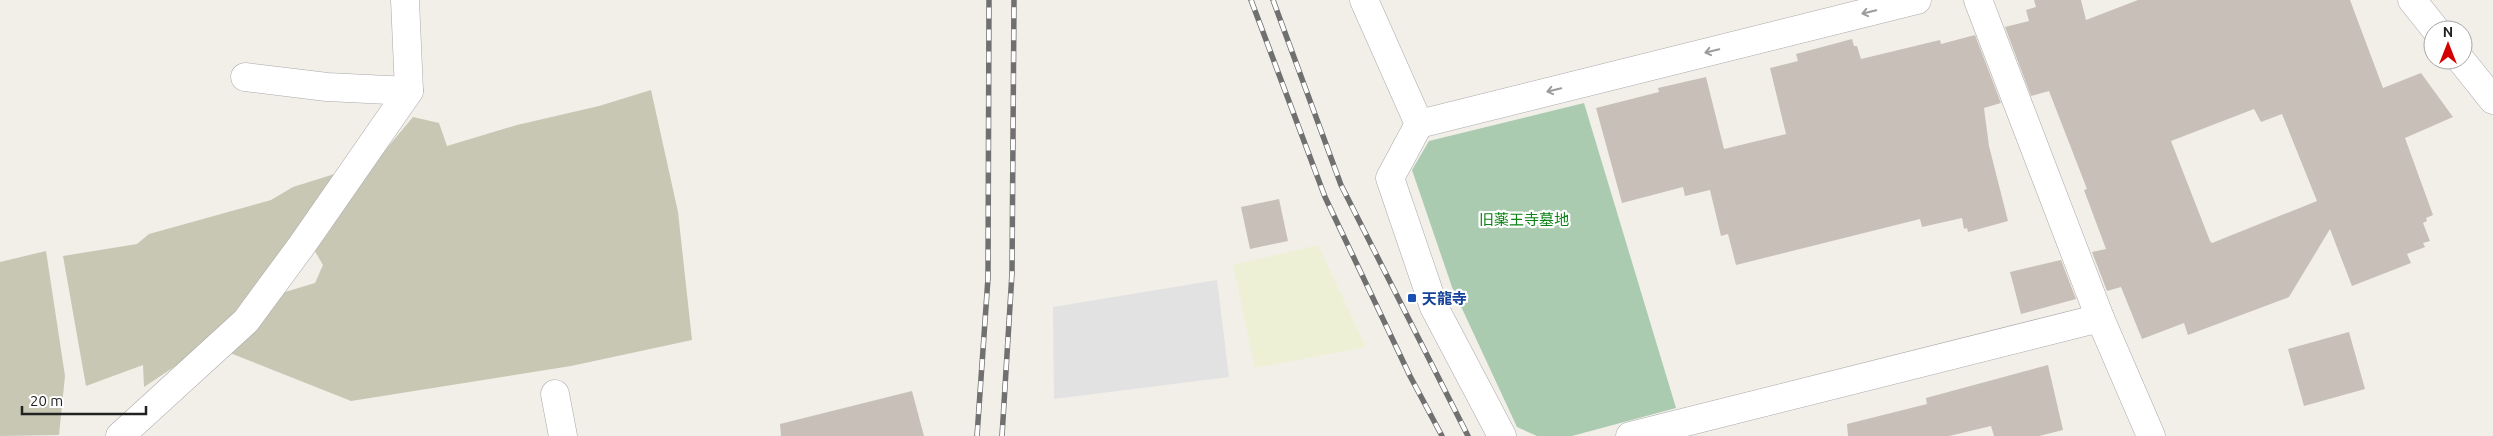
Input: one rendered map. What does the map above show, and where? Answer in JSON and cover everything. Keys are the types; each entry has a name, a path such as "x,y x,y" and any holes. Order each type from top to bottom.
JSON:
{"street":[{"path":"120,436 246,321 409,91 405,0"},
{"path":"1364,0 1419,124"},
{"path":"1502,436 1434,308 1390,178 1419,124 1917,0"},
{"path":"1978,0 2100,318 2151,436"},
{"path":"2412,0 2428,20"},
{"path":"2468,70 2493,100"},
{"path":"245,76 327,87 409,91"},
{"path":"1630,436 2100,318"},
{"path":"555,394 563,436"}],"shaded area":[{"path":"651,90 678,212 692,340 571,366 351,401 230,353 252,334 285,292 315,283 323,265 309,241 413,117 439,123 447,146 517,125 599,106"},
{"path":"344,171 276,272 213,341 144,387 143,365 86,386 63,256 137,244 149,234 271,200 293,187"},
{"path":"1318,245 1366,347 1255,368 1233,265"},
{"path":"46,251 65,376 59,435 0,436 0,262"},
{"path":"1217,280 1229,377 1054,399 1053,307"}],"green space":[{"name":"旧薬王寺墓地","path":"1584,103 1676,408 1572,436 1537,436 1517,427 1452,287 1412,170 1429,141"}],"building":[{"path":"2034,0 2081,0 2086,20 2138,0 2350,0 2383,88 2421,73 2453,117 2405,138 2433,215 2426,218 2427,221 2423,223 2430,241 2423,243 2425,247 2407,254 2411,263 2352,286 2330,229 2289,297 2188,335 2184,323 2142,339 2121,287 2107,291 2092,252 2106,249 2084,190 2087,189 2049,91 2031,96 2005,27 2029,21 2026,10 2036,7","holes":["2254,109 2261,122 2282,114 2317,201 2212,243 2171,141"]},
{"path":"1975,35 2001,103 1984,108 1989,146 2008,221 1968,232 1967,228 1964,229 1962,218 1922,227 1920,219 1736,265 1728,234 1721,236 1710,190 1685,196 1683,187 1622,203 1596,108 1659,92 1658,88 1706,77 1724,149 1786,134 1770,68 1798,61 1796,54 1852,39 1854,46 1857,46 1861,59 1940,40 1941,44"},
{"path":"1279,199 1288,241 1250,249 1241,207"},
{"path":"2061,260 2076,299 2021,314 2010,272"},
{"path":"2349,332 2365,389 2304,406 2288,349"},
{"path":"2048,365 2063,430 2039,436 1994,436 1991,426 1949,436 1848,436 1847,424 1927,404 1926,398"},
{"path":"912,391 924,436 781,436 780,424"}],"railway":[{"path":"977,436 988,278 989,0"},
{"path":"1002,436 1012,273 1014,0"},
{"path":"1251,0 1325,197 1410,376 1442,436"},
{"path":"1273,0 1341,185 1468,436"}],"place":[{"name":"天龍寺","path":"1412,298"}]}
